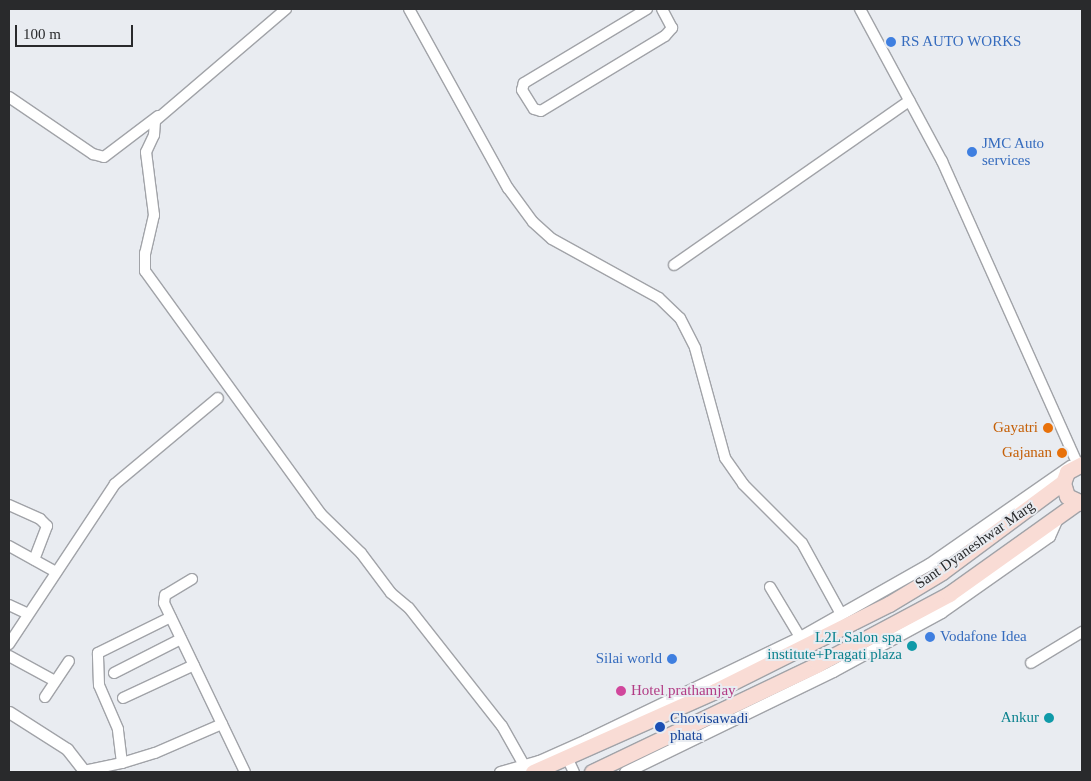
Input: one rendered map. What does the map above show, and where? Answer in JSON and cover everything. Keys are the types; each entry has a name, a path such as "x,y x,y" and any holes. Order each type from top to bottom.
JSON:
{"main road":[{"name":"Sant Dyaneshwar Marg","path":"529,769 569,760 716,691 889,604 942,572 1063,482 1067,472 1080,462"},
{"path":"1063,482 1067,496 1080,503"},
{"name":"Sant Dyaneshwar Marg","path":"592,772 870,637 975,578 1080,503"}],"street":[{"path":"9,96 93,154 104,157 159,115 286,9"},
{"path":"409,9 499,173 533,222 552,238 659,298 680,318 698,357 725,458 743,484 802,543 841,614"},
{"path":"647,9 524,83 522,90 534,109 541,111 665,36 672,28 662,9"},
{"path":"569,760 586,740 800,637 946,554 1080,462 942,162 860,9"},
{"path":"674,265 909,101"},
{"path":"159,115 146,152 154,215 144,262 147,276 317,508 361,553 391,593 409,608 502,726 529,769 500,772"},
{"path":"9,644 115,484 218,398"},
{"path":"9,506 40,519 47,526 34,560"},
{"path":"626,772 833,671 941,612 1049,536 1057,518"},
{"path":"9,546 56,572"},
{"path":"192,579 165,595 164,603 245,772"},
{"path":"770,587 800,637"},
{"path":"9,605 28,614"},
{"path":"122,763 118,729 99,685 98,653 171,617"},
{"path":"1031,663 1082,632"},
{"path":"114,673 182,639"},
{"path":"9,656 55,681"},
{"path":"45,697 69,661"},
{"path":"123,698 194,665"},
{"path":"9,712 67,748 84,772 155,754 222,724"}],"place":[{"name":"RS AUTO WORKS","path":"891,42"},
{"name":"JMC Auto services","path":"972,152"},
{"name":"Gayatri","path":"1048,428"},
{"name":"Gajanan","path":"1062,453"},
{"name":"Vodafone Idea","path":"930,637"},
{"name":"L2L Salon spa institute+Pragati plaza","path":"912,646"},
{"name":"Silai world","path":"672,659"},
{"name":"Hotel prathamjay","path":"621,691"},
{"name":"Ankur","path":"1049,718"},
{"name":"Chovisawadi phata","path":"660,727"}]}
